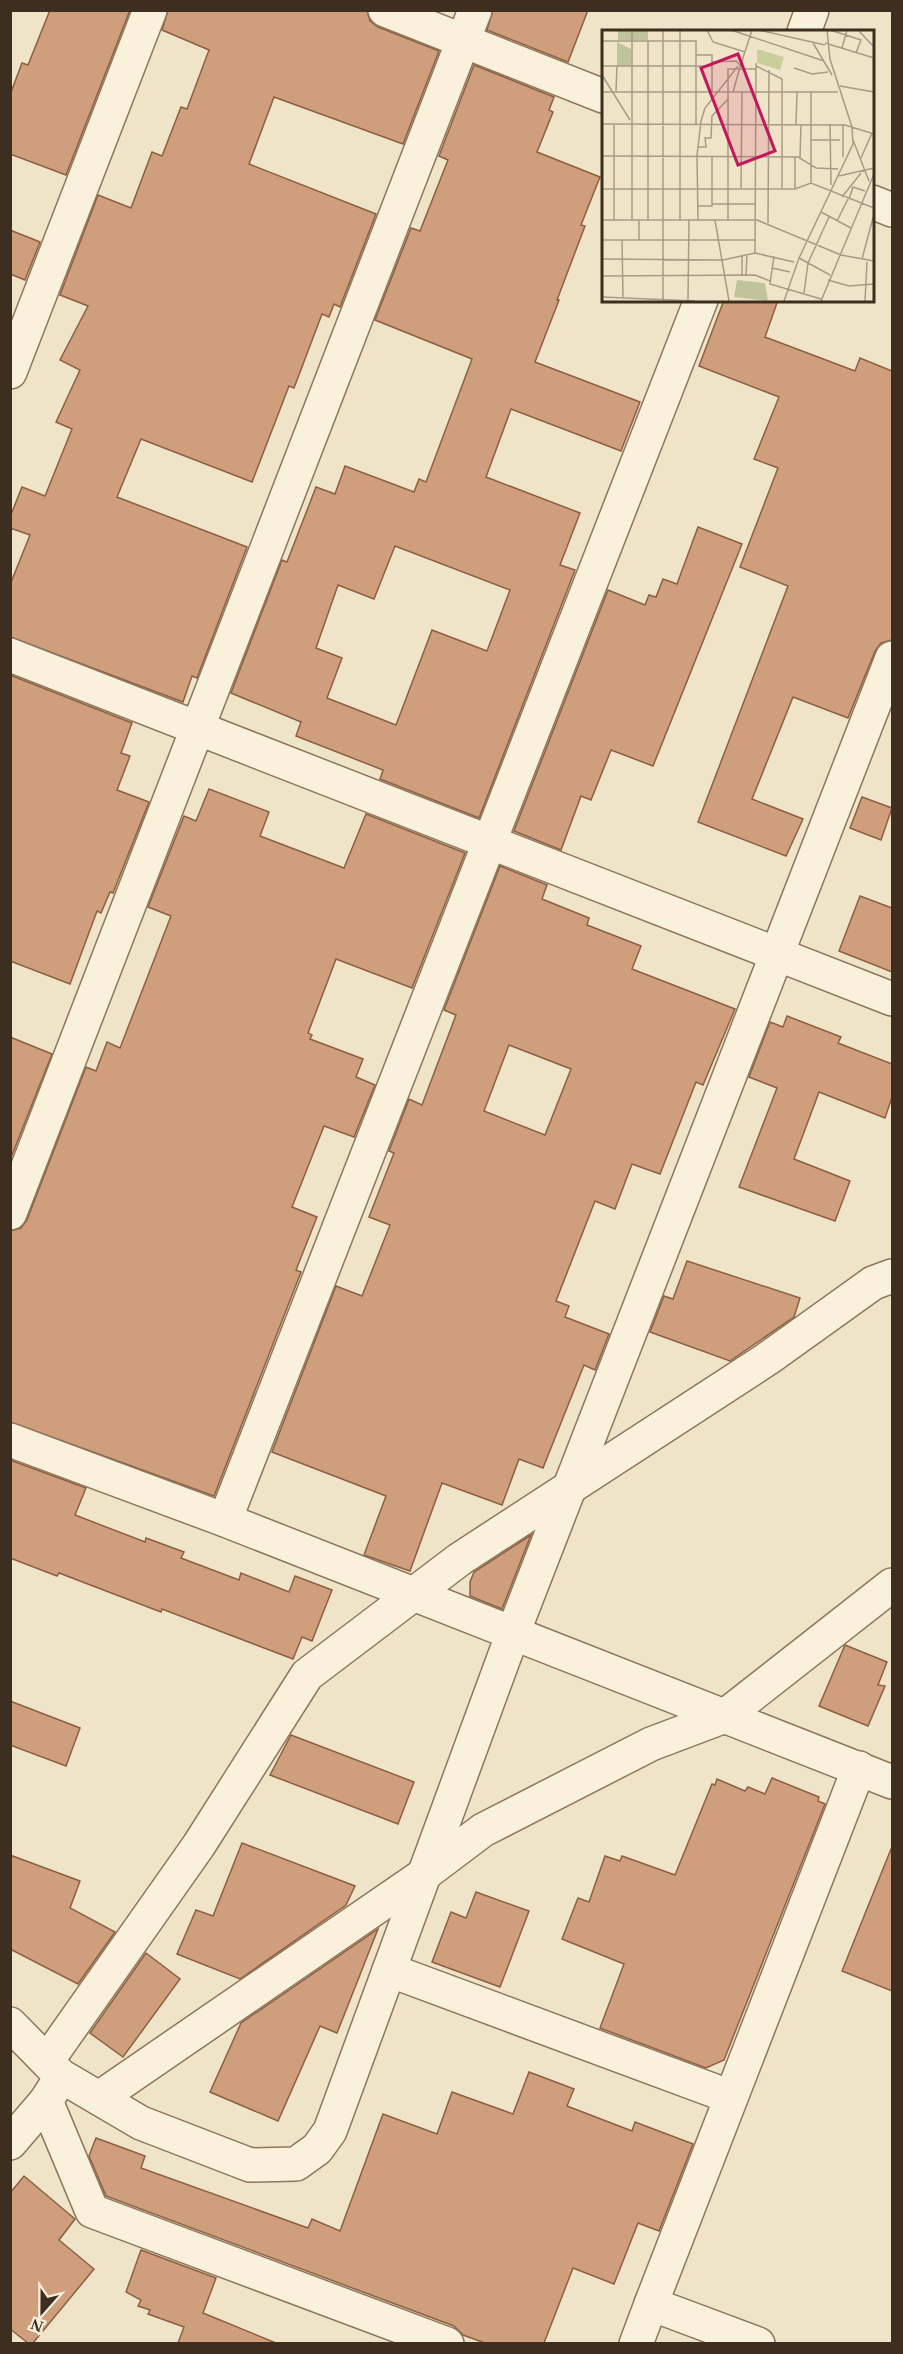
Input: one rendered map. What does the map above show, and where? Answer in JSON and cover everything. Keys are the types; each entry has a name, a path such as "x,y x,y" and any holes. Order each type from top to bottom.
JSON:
{"street":[{"path":"10,372 150,10"},
{"path":"385,10 602,96"},
{"path":"10,1213 475,10"},
{"path":"805,30 812,10"},
{"path":"873,202 892,210"},
{"path":"225,1520 491,843 699,302"},
{"path":"10,655 892,999"},
{"path":"51,2079 99,2098 141,2123 250,2165 296,2164 316,2150 330,2130 513,1633 892,658"},
{"path":"10,2143 307,1675 411,1593 571,1485 767,1359 873,1283 892,1276"},
{"path":"10,1440 225,1520 892,1782"},
{"path":"99,2098 422,1876 483,1830 651,1744 724,1716 892,1585"},
{"path":"636,2343 858,1768"},
{"path":"389,1970 731,2097"},
{"path":"10,2024 51,2079 92,2211 447,2343"},
{"path":"651,2304 758,2343"}],"building":[{"path":"50,10 130,10 66,175 10,154 10,95 22,63 28,65"},
{"path":"168,10 367,10 370,21 378,27 439,51 403,144 274,97 249,164 376,214 340,307 334,304 329,317 322,314 294,388 289,386 252,482 141,439 117,497 247,547 197,678 192,676 183,702 10,637 10,585 30,535 10,528 10,517 22,487 45,496 72,429 56,422 80,370 60,360 88,306 60,295 98,195 131,208 152,152 162,156 181,107 187,109 209,50 162,30"},
{"path":"493,10 588,10 568,62 487,30"},
{"path":"474,65 554,97 549,110 553,112 537,152 600,177 581,225 585,226 557,300 559,300 535,362 640,402 621,451 511,409 486,477 580,513 560,565 575,570 479,818 380,779 383,770 296,736 301,722 231,693 282,560 287,562 316,487 335,494 345,466 414,492 419,479 426,482 472,359 375,320 411,228 420,231 448,160 439,156","holes":["395,546 510,590 487,651 432,630 396,725 327,698 342,658 316,648 338,585 374,599"]},
{"path":"10,230 40,242 25,280 10,274"},
{"path":"723,302 777,302 765,337 855,371 860,358 892,371 892,640 881,643 875,651 848,718 793,697 752,799 803,819 786,856 698,822 788,586 740,567 778,468 754,459 779,397 699,366"},
{"path":"698,527 742,544 653,766 611,750 591,800 581,796 561,850 514,831 608,590 645,605 649,595 656,597 663,579 677,584"},
{"path":"10,675 132,723 121,753 130,756 117,790 149,802 113,893 110,892 101,913 97,911 70,984 10,961"},
{"path":"209,789 269,812 260,836 344,868 366,814 465,853 412,988 336,959 308,1033 312,1035 310,1039 363,1059 356,1077 375,1085 354,1137 324,1126 292,1207 317,1217 296,1270 301,1272 214,1496 10,1422 10,1231 21,1228 27,1220 86,1067 96,1071 107,1042 120,1048 171,916 148,907 184,816 196,821"},
{"path":"862,797 892,808 881,840 850,828"},
{"path":"500,866 547,885 542,899 589,918 587,925 641,946 632,969 735,1009 703,1085 696,1082 660,1174 632,1164 615,1209 595,1201 556,1301 569,1306 565,1317 609,1334 595,1370 584,1365 543,1468 519,1459 502,1505 442,1483 410,1571 364,1555 386,1496 272,1452 336,1286 362,1296 390,1225 369,1217 394,1153 389,1151 409,1099 422,1105 456,1015 444,1010","holes":["509,1045 571,1069 545,1135 484,1111"]},
{"path":"860,896 892,908 892,972 839,951"},
{"path":"787,1016 841,1037 838,1043 892,1064 892,1097 885,1118 819,1092 794,1159 850,1181 835,1221 739,1187 777,1088 749,1077 770,1022 783,1027"},
{"path":"10,1037 52,1054 10,1160"},
{"path":"687,1261 800,1298 794,1317 730,1361 650,1332 664,1296 673,1299"},
{"path":"10,1460 86,1488 75,1515 145,1542 146,1538 184,1552 181,1558 239,1580 241,1573 289,1592 295,1576 332,1590 312,1641 302,1637 293,1659 162,1609 161,1612 59,1573 57,1576 10,1558"},
{"path":"531,1535 502,1609 470,1596 470,1582 474,1572"},
{"path":"845,1645 887,1662 878,1685 885,1686 868,1726 819,1706"},
{"path":"10,1701 80,1728 66,1766 10,1745"},
{"path":"291,1735 414,1782 398,1824 270,1775"},
{"path":"772,1778 819,1797 818,1801 825,1804 724,2060 706,2068 600,2028 624,1964 562,1939 578,1898 589,1902 605,1856 620,1861 622,1856 675,1875 712,1784 715,1785 717,1779 745,1791 748,1787 765,1794"},
{"path":"242,1843 355,1886 346,1905 240,1979 177,1954 196,1910 213,1916"},
{"path":"892,1849 892,1991 842,1971"},
{"path":"10,1855 80,1881 70,1908 115,1932 78,1984 10,1949"},
{"path":"476,1892 529,1911 500,1987 432,1962 451,1912 466,1918"},
{"path":"378,1929 337,2033 320,2026 278,2121 210,2092 241,2023"},
{"path":"146,1953 180,1979 123,2057 90,2033"},
{"path":"529,2072 574,2089 567,2106 632,2131 635,2122 693,2144 659,2231 638,2223 614,2284 573,2268 544,2343 485,2343 463,2335 454,2326 106,2196 89,2156 96,2138 145,2156 141,2168 308,2228 312,2219 340,2231 383,2114 437,2134 452,2092 513,2114"},
{"path":"24,2176 75,2219 59,2240 94,2269 33,2343 28,2343 10,2329 10,2193"},
{"path":"141,2250 216,2278 203,2313 276,2343 178,2343 184,2327 148,2314 150,2310 138,2306 141,2300 126,2292"}]}
